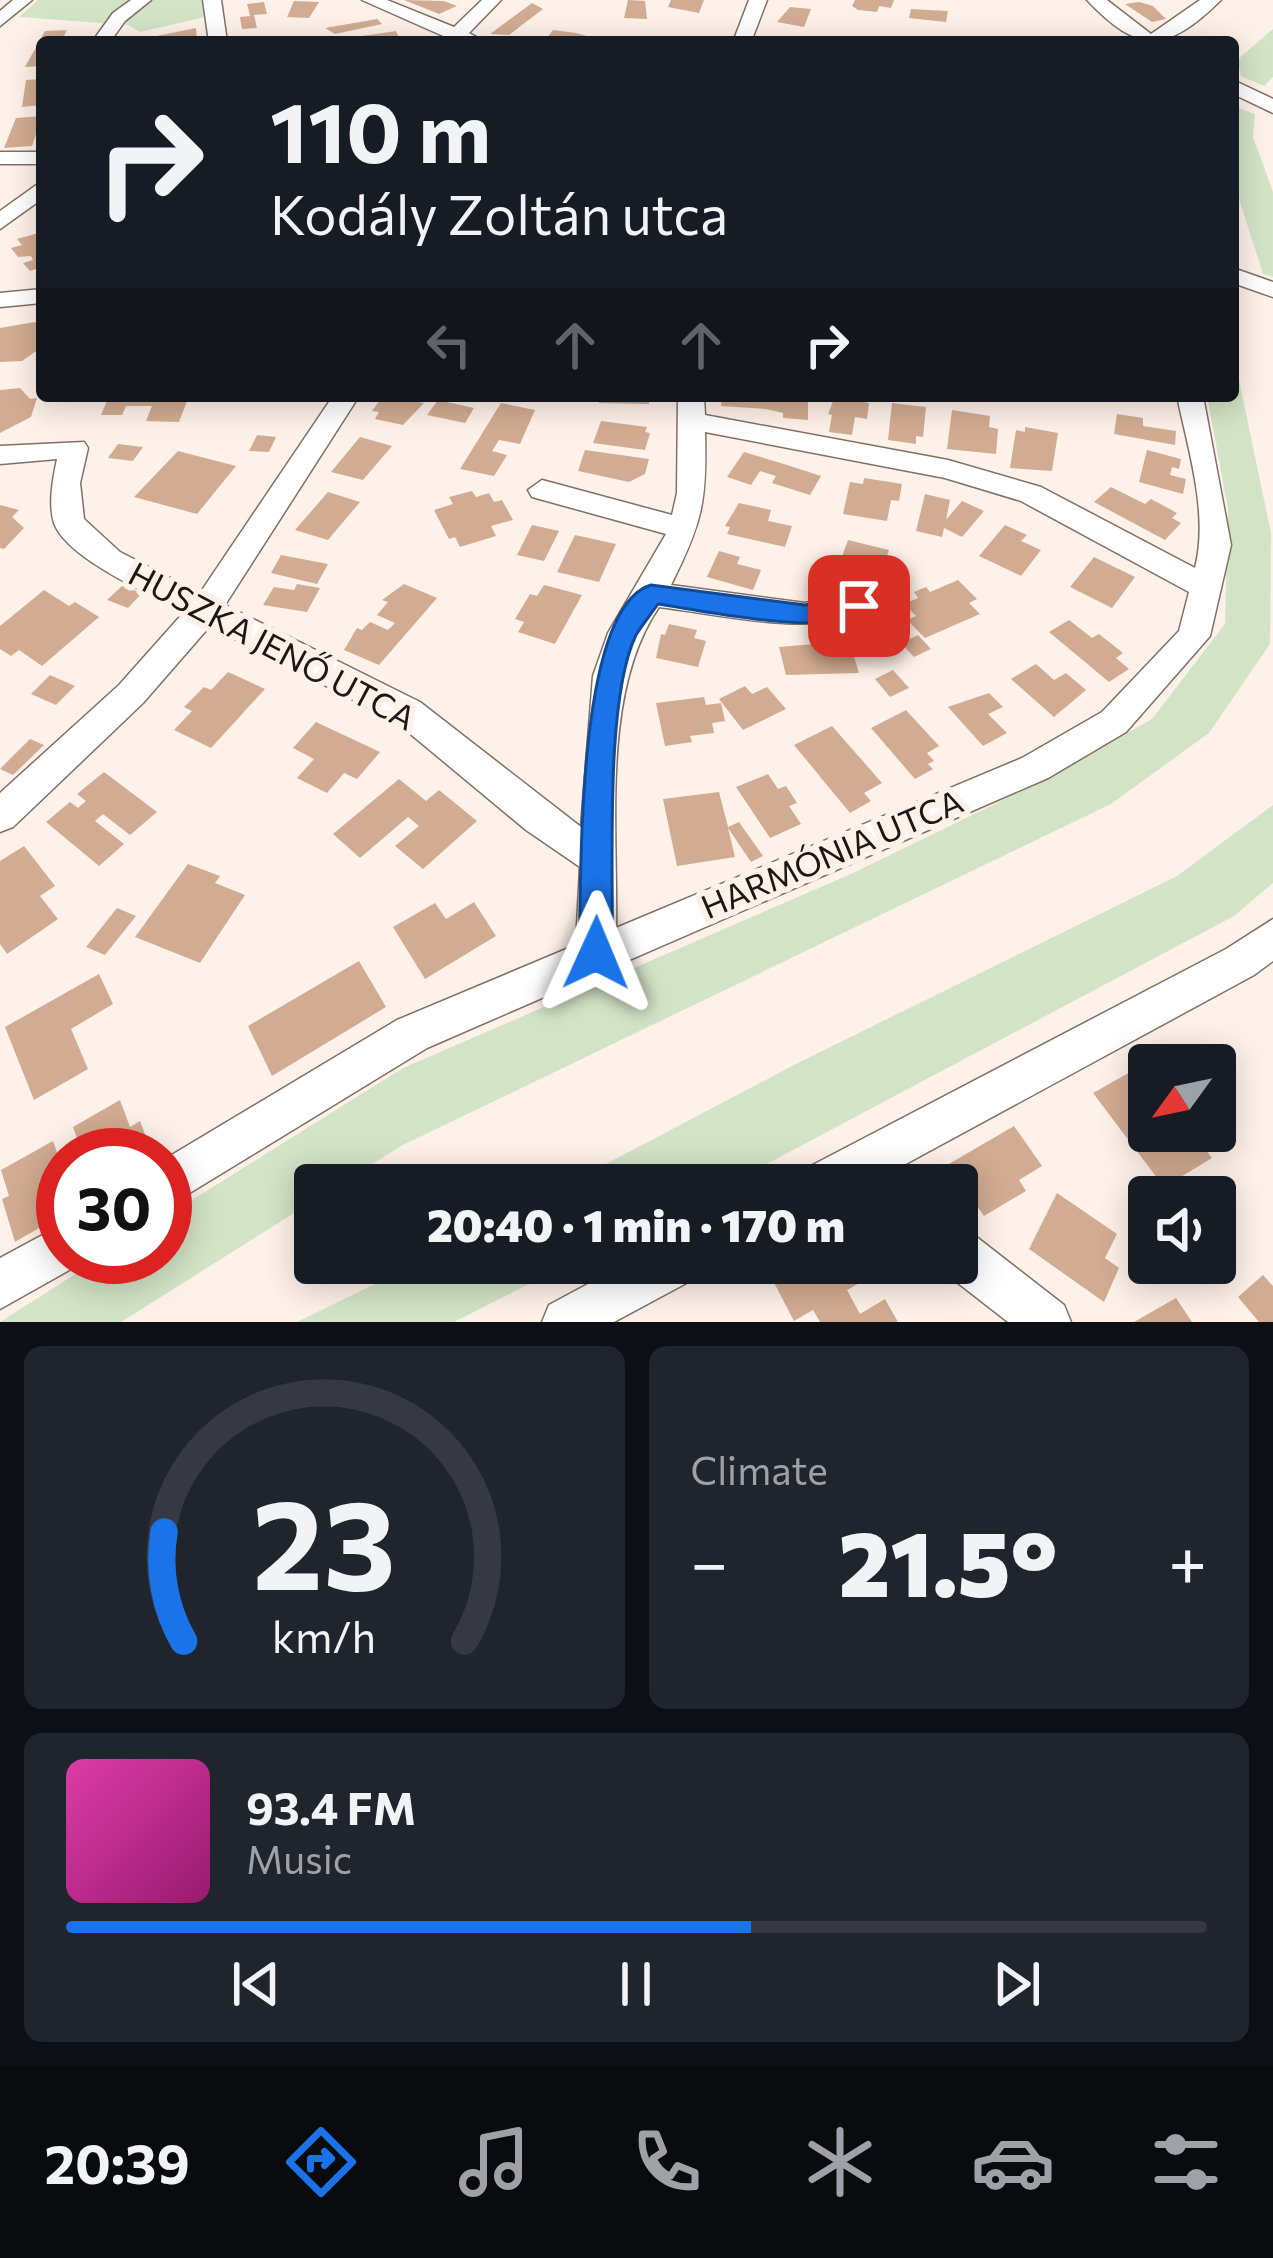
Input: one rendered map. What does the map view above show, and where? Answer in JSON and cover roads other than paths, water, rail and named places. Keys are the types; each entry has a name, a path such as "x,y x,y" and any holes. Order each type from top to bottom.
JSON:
{"street":[{"path":"0,21 23,0"},
{"path":"105,36 119,17 142,0"},
{"path":"212,0 217,36"},
{"path":"371,0 444,36 492,0"},
{"path":"744,36 758,0"},
{"path":"1096,0 1142,36"},
{"path":"1159,36 1212,0"},
{"path":"1239,88 1270,100"},
{"path":"0,158 36,158"},
{"path":"0,222 36,193"},
{"path":"1239,277 1273,290"},
{"path":"0,300 36,297"},
{"path":"0,817 131,694 206,609 342,402"},
{"name":"HARMÓNIA UTCA","path":"192,1168 412,1034 1035,768 1114,722 1194,636 1207,588 1216,545 1191,402"},
{"path":"596,953 596,859 610,676 624,633 651,594 684,529 692,493 692,409 948,469 1031,494 1207,588"},
{"name":"HUSZKA JENŐ UTCA","path":"0,454 74,448 67,483 69,523 109,560 408,712 596,859"},
{"path":"542,490 684,529"},
{"path":"651,594 805,615 859,606"},
{"path":"876,1164 1240,962 1273,937"},
{"path":"0,1286 36,1264"},
{"path":"978,1268 1047,1322"},
{"path":"566,1322 636,1284"}]}
